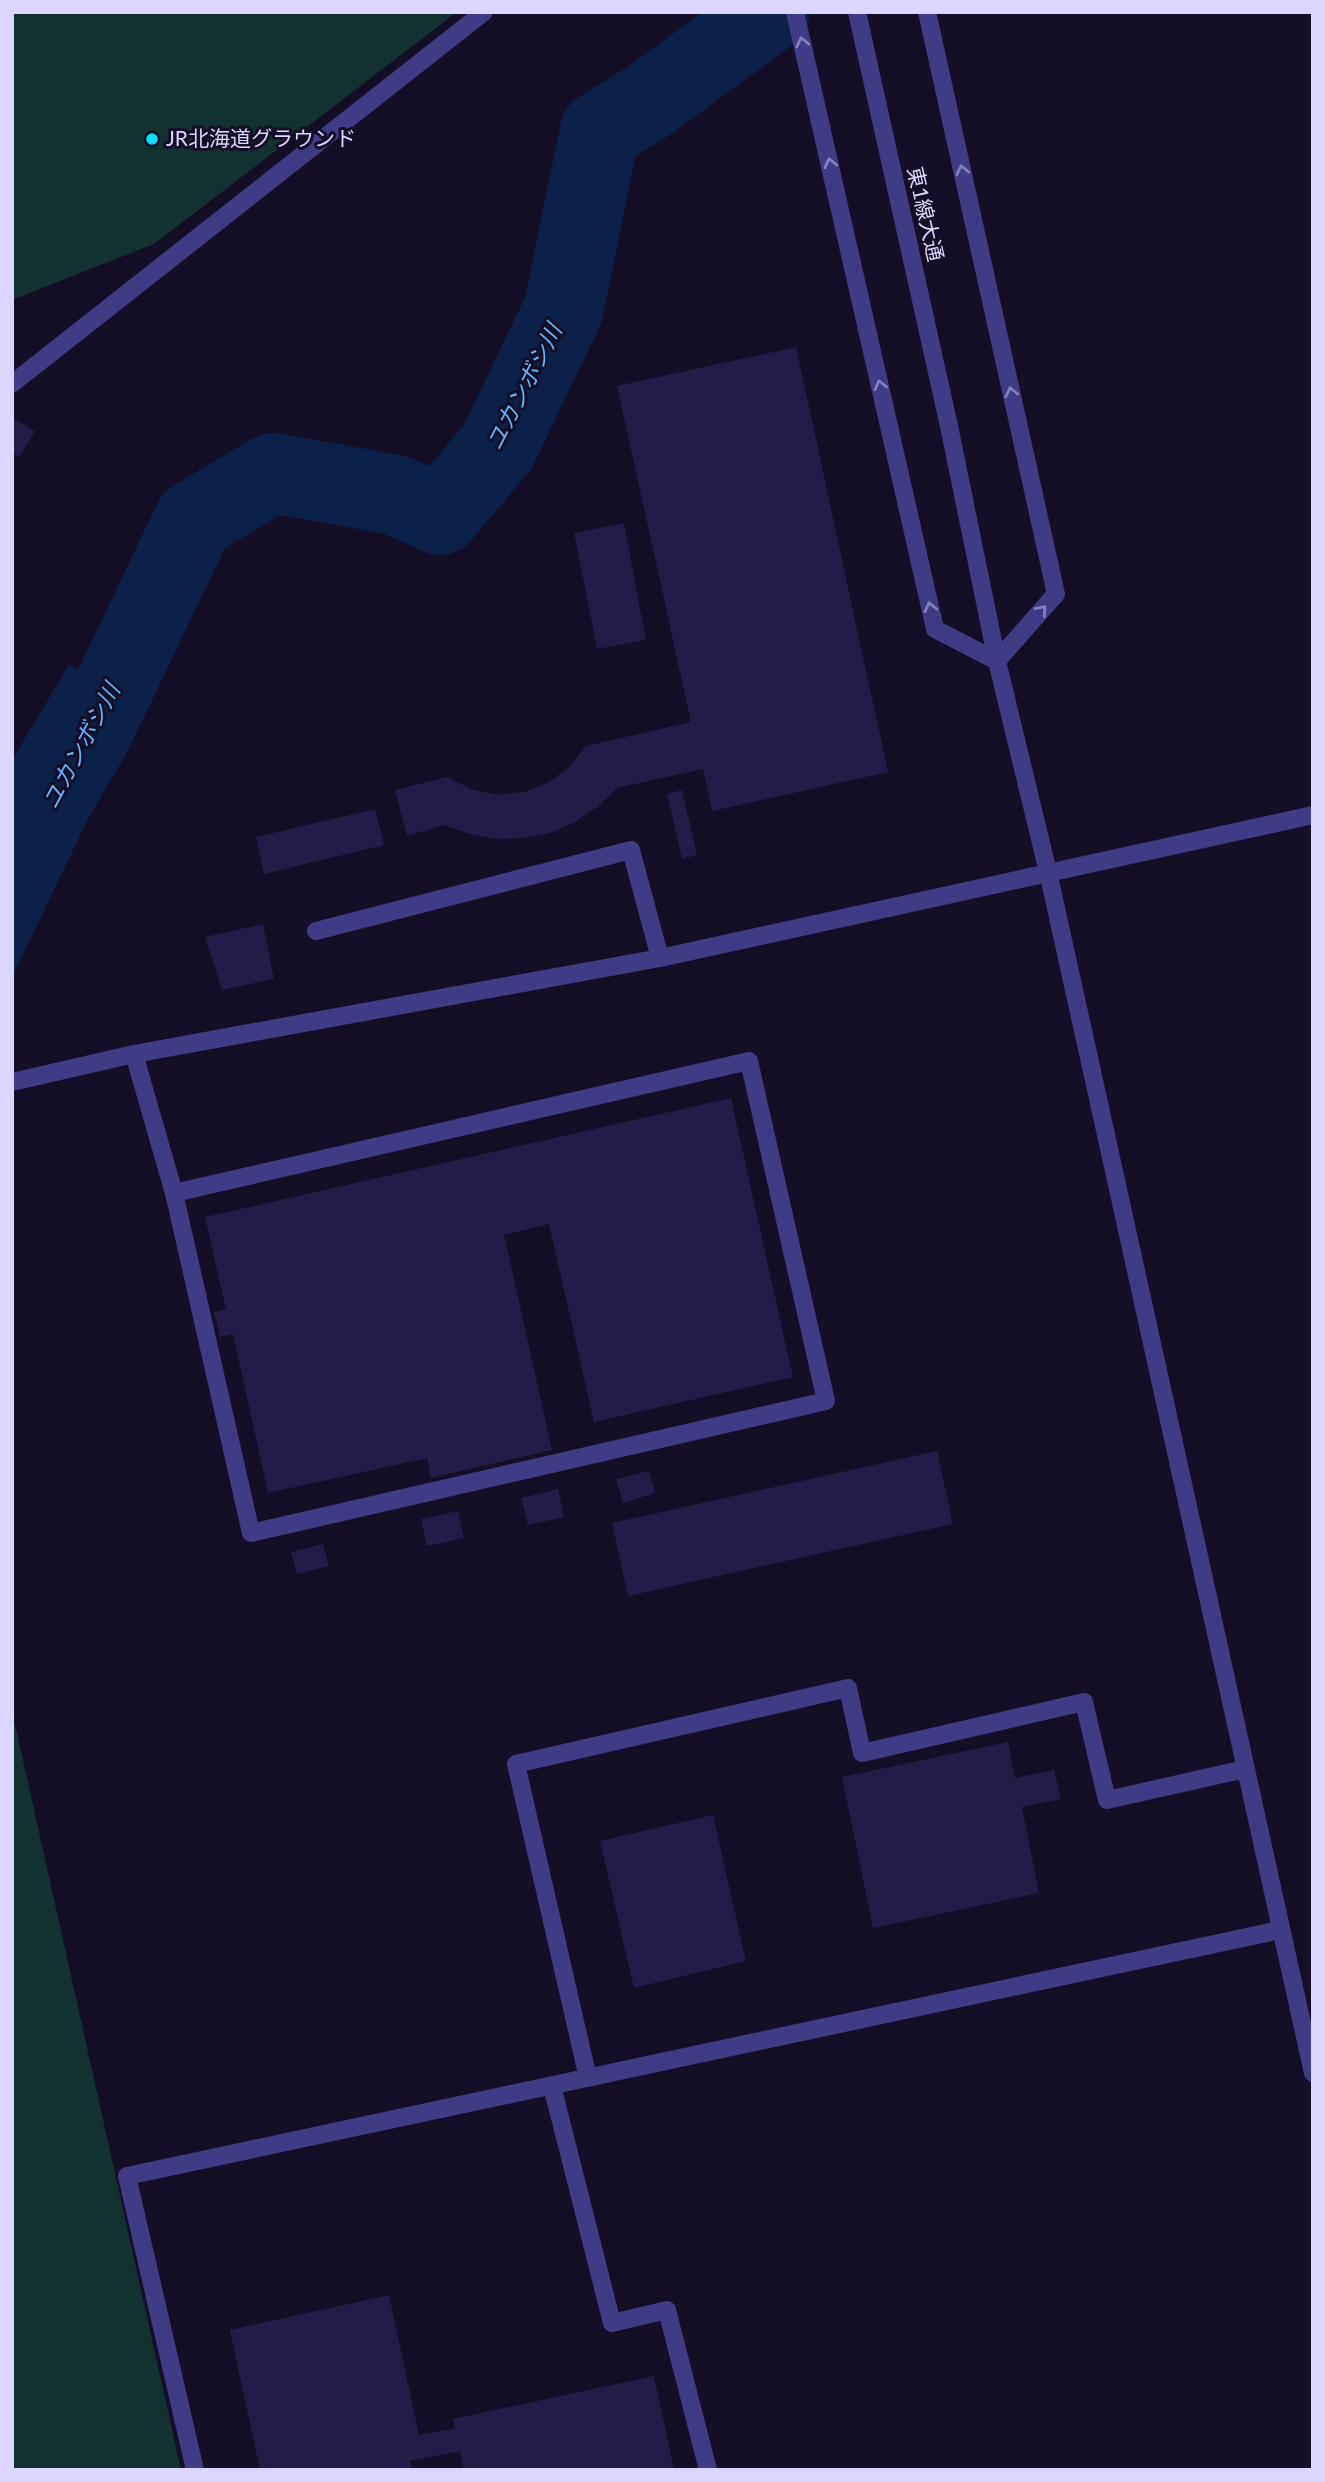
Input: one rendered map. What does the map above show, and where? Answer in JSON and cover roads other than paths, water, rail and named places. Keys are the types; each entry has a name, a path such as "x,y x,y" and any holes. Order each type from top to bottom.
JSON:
{"street":[{"path":"13,383 484,12"},
{"path":"795,12 935,629 997,661 1056,594 927,12"},
{"name":"東1線大通","path":"857,12 949,426 997,661 1048,872 1280,1930 1306,2013 1313,2073"},
{"path":"12,1082 134,1054 660,958 1313,815"},
{"path":"316,932 631,850 660,958"},
{"path":"134,1054 174,1193 251,1533 826,1401 749,1061 174,1193"},
{"path":"588,2078 516,1764 848,1688 862,1753 1084,1702 1107,1800 1245,1769"},
{"path":"195,2470 127,2176 1280,1930"},
{"path":"552,2086 612,2323 667,2310 708,2470"}],"water":[{"path":"69,665 143,704 12,982 12,760"}],"waterway":[{"name":"ユカンボシ川","path":"12,868 91,735 194,520 273,473 396,495 440,515 497,448 563,311 600,131 650,100 770,12"}],"place":[{"name":"JR北海道グラウンド","path":"152,139"}]}
